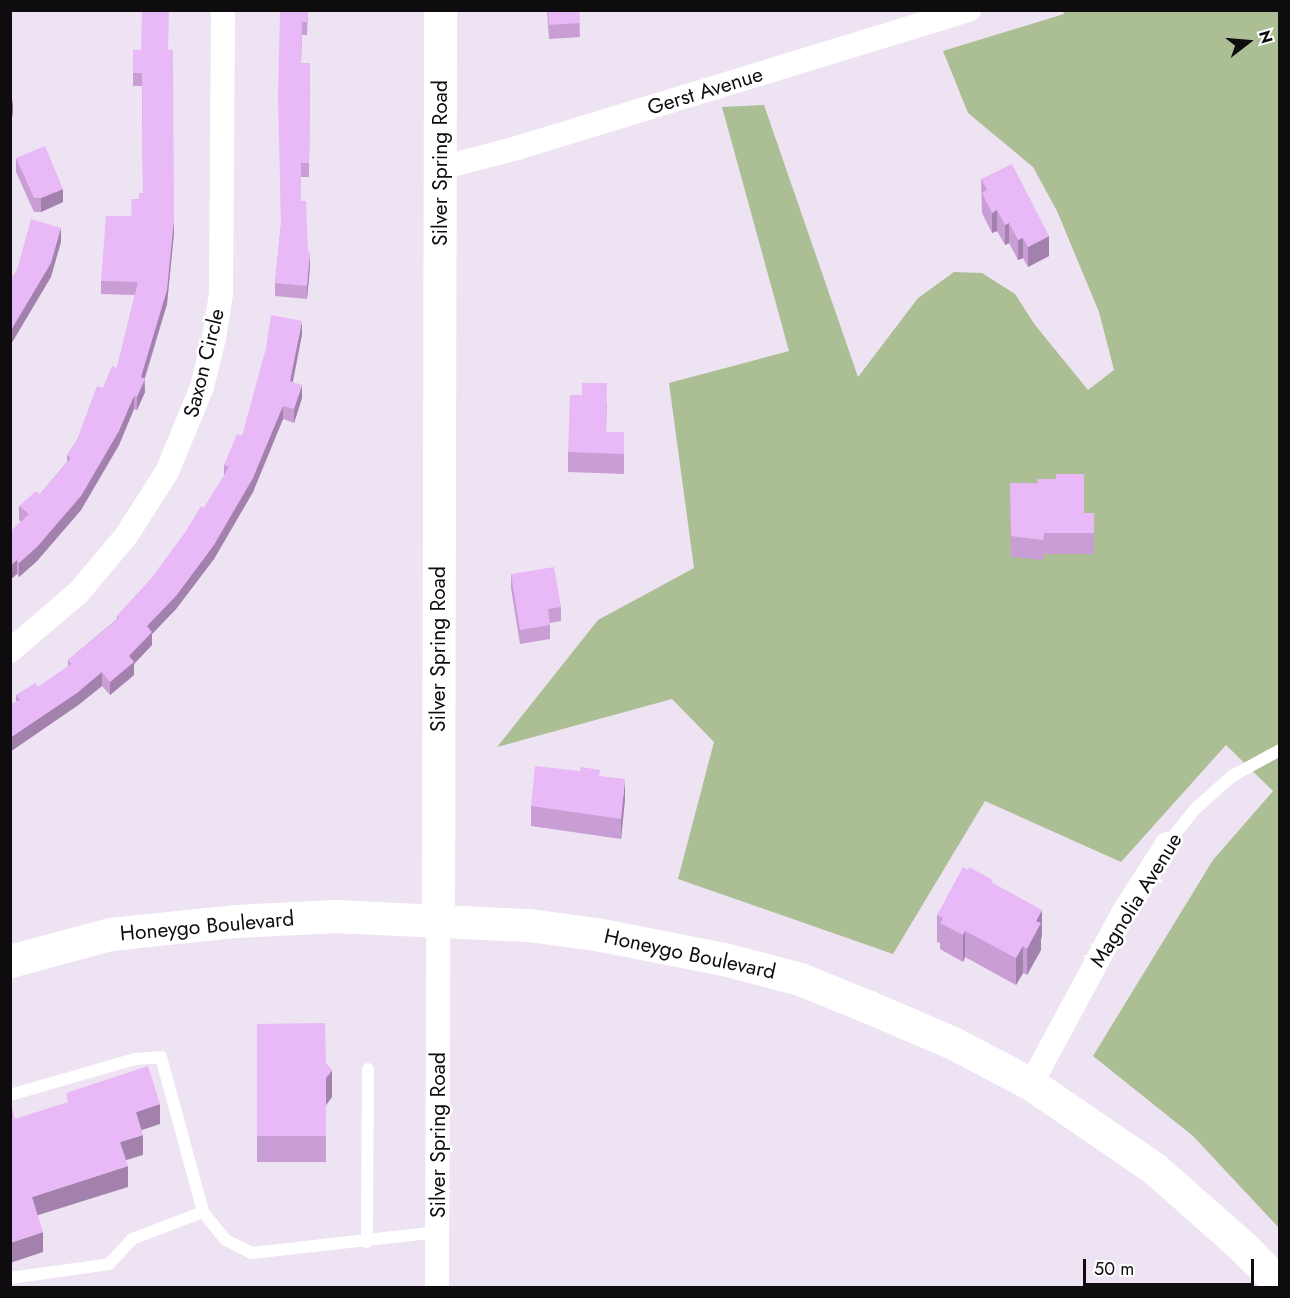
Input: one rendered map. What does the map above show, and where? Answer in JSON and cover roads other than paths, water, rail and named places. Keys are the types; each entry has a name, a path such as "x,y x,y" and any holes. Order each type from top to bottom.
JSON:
{"main road":[{"name":"Silver Spring Road","path":"438,920 440,10"},
{"name":"Honeygo Boulevard","path":"10,961 110,934 236,921 335,916 529,925 596,934 724,959 800,979 953,1043 1031,1084 1155,1169 1242,1245 1280,1284"}],"street":[{"name":"Saxon Circle","path":"10,651 78,592 126,536 167,472 202,387 214,338 221,294 223,10"},
{"name":"Gerst Avenue","path":"441,168 527,145 969,10"},
{"name":"Magnolia Avenue","path":"1031,1084 1123,914 1167,844"},
{"name":"Silver Spring Road","path":"437,1287 438,920"}],"lane":[{"name":"Magnolia Avenue","path":"1167,844 1195,809 1232,776 1280,750"},
{"path":"10,1095 135,1059 161,1057 203,1212 226,1240 251,1253 367,1242 438,1232"},
{"path":"367,1242 368,1069"},
{"path":"10,1278 109,1264 132,1239 203,1212"}]}
